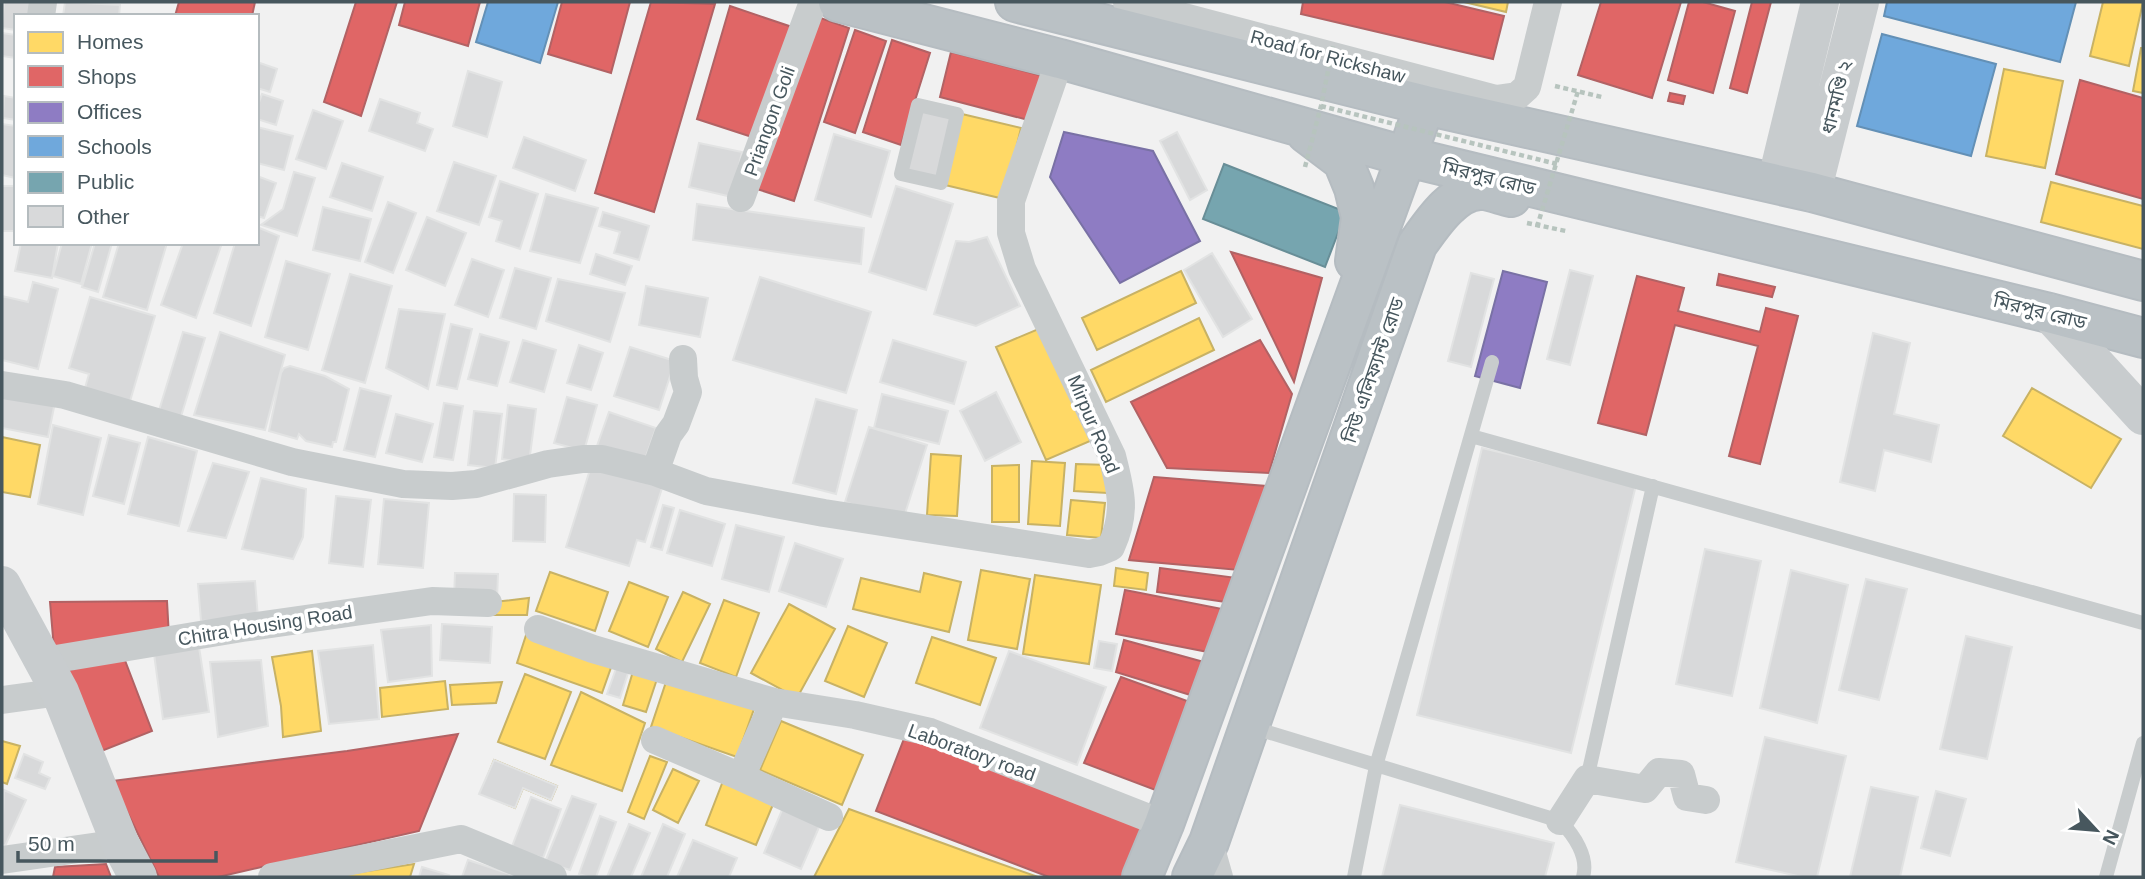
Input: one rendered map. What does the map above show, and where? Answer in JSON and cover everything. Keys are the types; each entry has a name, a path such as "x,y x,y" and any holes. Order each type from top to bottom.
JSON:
{"highway":[{"name":"মিরপুর রোড","path":"838,2 1060,59 1307,116 1408,157 2143,338"},
{"path":"1015,2 1212,26 1425,105 1776,183 2143,281"},
{"name":"নিউ এলিফ্যান্ট রোড","path":"1142,877 1164,824 1425,105"},
{"path":"1307,116 1343,161 1362,217 1335,355"},
{"name":"নিউ এলিফ্যান্ট রোড","path":"1192,877 1214,859 1248,726 1417,245 1430,226 1462,195 1481,190 1743,253 1794,251"}],"main road":[{"name":"ধানমণ্ডি ২","path":"1776,183 1820,2"},
{"name":"ধানমণ্ডি ২","path":"1812,192 1860,2"},
{"path":"2049,313 2143,416"},
{"path":"2,585 52,677 120,843 138,877"}],"street":[{"name":"Priangon Goli","path":"741,198 813,2"},
{"name":"Road for Rickshaw","path":"1127,2 1484,97 1506,99 1517,96 1527,87 1548,2"},
{"name":"Mirpur Road","path":"655,472 706,491 824,513 1089,554 1111,547 1122,514 1112,456 1022,269 1011,233 1011,201 1060,59"},
{"path":"2,385 65,395 292,462 403,484 452,486 476,484 548,464 583,459 602,459 655,472 668,435 676,424 688,393 683,359"},
{"name":"Chitra Housing Road","path":"2,700 52,677 242,628 432,601 488,603"},
{"name":"Laboratory road","path":"538,629 593,649 774,702 855,715 930,732 1164,824"},
{"path":"741,777 774,702"},
{"path":"655,740 829,817"},
{"path":"1560,821 1587,779 1645,789 1659,772 1681,774 1687,797 1706,800"},
{"path":"272,877 461,839 553,877"},
{"path":"2,860 120,843"}],"lane":[{"path":"918,105 957,114 941,183 901,174 918,105"},
{"path":"1353,877 1376,766 1492,362"},
{"path":"1471,436 2143,623"},
{"path":"1587,779 1653,486"},
{"path":"1248,726 1560,821 1575,836 1585,870 1583,877"},
{"path":"2106,877 2143,743"}],"path":[{"path":"1305,167 1307,116 1333,46"},
{"path":"1555,86 1602,97"},
{"path":"1537,227 1578,91"},
{"path":"1307,116 1557,164"},
{"path":"1517,220 1537,227 1575,232"}],"building: Homes":[{"path":"1464,2 1508,2 1506,12"},
{"path":"2103,2 2143,2 2129,66 2090,56"},
{"path":"2143,48 2143,93 2133,91"},
{"path":"2004,69 2063,81 2045,168 1986,156"},
{"path":"962,114 1021,128 1004,199 945,185"},
{"path":"2051,182 2143,206 2143,249 2041,222"},
{"path":"1181,271 1196,303 1097,350 1082,318"},
{"path":"1199,318 1214,350 1106,402 1091,370"},
{"path":"1048,325 1097,438 1046,460 996,347"},
{"path":"2032,388 2121,439 2091,488 2003,436"},
{"path":"2,437 40,445 30,497 2,492"},
{"path":"931,454 961,456 957,516 927,515"},
{"path":"1032,461 1065,463 1060,526 1028,524"},
{"path":"1076,464 1108,465 1107,493 1074,491"},
{"path":"1019,465 1019,522 992,522 992,466"},
{"path":"1071,500 1105,503 1101,538 1067,535"},
{"path":"1116,568 1148,573 1146,590 1114,586"},
{"path":"981,570 1030,579 1017,649 968,640"},
{"path":"550,572 608,592 595,631 536,611"},
{"path":"924,573 961,582 949,632 853,609 861,578 920,592"},
{"path":"1035,575 1101,585 1089,664 1023,654"},
{"path":"629,582 668,597 648,647 609,631"},
{"path":"683,592 710,604 682,662 656,649"},
{"path":"529,598 527,615 494,615 494,602"},
{"path":"724,600 759,613 736,677 700,663"},
{"path":"789,604 835,629 797,698 751,673"},
{"path":"848,626 887,643 864,697 825,681"},
{"path":"528,629 614,659 602,693 517,663"},
{"path":"932,637 996,658 980,705 916,683"},
{"path":"312,651 321,731 283,737 281,706 272,657"},
{"path":"634,668 658,676 646,712 623,705"},
{"path":"525,674 571,692 545,759 498,742"},
{"path":"667,679 754,709 737,757 651,727"},
{"path":"445,681 448,709 382,717 380,688"},
{"path":"502,682 496,703 452,705 450,685"},
{"path":"581,692 645,723 622,791 551,765"},
{"path":"781,721 863,755 842,805 760,770"},
{"path":"2,741 20,746 7,784 2,782"},
{"path":"650,756 667,762 644,819 628,812"},
{"path":"494,760 557,786 551,800 523,788 515,808 481,793"},
{"path":"673,769 699,781 678,823 653,810"},
{"path":"723,781 774,802 756,845 706,825"},
{"path":"849,809 978,856 1038,877 814,877"},
{"path":"414,864 410,877 328,877"}],"building: Shops":[{"path":"179,2 255,2 252,14 176,14"},
{"path":"356,2 397,2 361,116 324,102"},
{"path":"405,2 480,2 468,46 399,25"},
{"path":"562,2 630,2 611,73 548,54"},
{"path":"651,2 715,4 654,212 595,193"},
{"path":"1303,2 1445,2 1504,16 1493,59 1301,14"},
{"path":"1601,2 1681,2 1652,98 1578,75"},
{"path":"1689,2 1703,2 1735,11 1713,93 1668,80"},
{"path":"1752,2 1771,2 1747,93 1730,88"},
{"path":"730,6 792,27 758,139 697,119"},
{"path":"812,15 849,28 794,201 757,189"},
{"path":"855,30 886,41 855,133 824,122"},
{"path":"892,40 930,53 901,145 863,132"},
{"path":"951,52 1043,76 1032,121 940,97"},
{"path":"2080,80 2143,98 2143,199 2056,174"},
{"path":"1670,93 1685,96 1683,104 1668,101"},
{"path":"1231,252 1322,278 1294,382"},
{"path":"1719,274 1775,287 1772,297 1717,285"},
{"path":"1637,276 1684,288 1678,311 1760,332 1766,308 1798,316 1760,464 1729,456 1758,346 1675,325 1646,435 1598,423"},
{"path":"1260,340 1292,394 1269,473 1167,468 1131,402"},
{"path":"1154,477 1266,486 1239,570 1129,560"},
{"path":"1160,568 1237,578 1233,603 1157,592"},
{"path":"1125,590 1222,609 1213,653 1116,634"},
{"path":"167,601 169,637 54,649 50,602"},
{"path":"1124,640 1211,664 1200,698 1116,672"},
{"path":"121,650 152,731 99,752 68,671"},
{"path":"1121,677 1201,706 1166,794 1084,763"},
{"path":"907,731 1148,822 1127,877 1049,877 876,811"},
{"path":"458,734 419,831 218,877 159,877 112,781 347,751"},
{"path":"106,864 111,877 53,877 55,867"}],"building: Offices":[{"path":"1064,132 1153,151 1200,241 1120,283 1050,177"},
{"path":"1503,271 1547,282 1520,388 1475,376"}],"building: Schools":[{"path":"488,2 558,2 540,63 476,42"},
{"path":"1887,2 2076,2 2060,62 1884,16"},
{"path":"1882,34 1996,64 1971,156 1857,126"}],"building: Public":[{"path":"1224,164 1346,212 1325,267 1203,219"}],"building: Other":[{"path":"4,2 39,2 37,14 14,14 14,30 2,28"},
{"path":"65,2 120,5 119,14 63,14"},
{"path":"2,33 14,35 14,58 2,56"},
{"path":"259,63 277,69 270,92 259,89"},
{"path":"468,71 502,82 487,137 453,126"},
{"path":"262,94 283,101 276,125 259,120"},
{"path":"4,96 14,98 14,120 3,118"},
{"path":"380,99 420,113 417,123 433,129 425,151 369,131"},
{"path":"918,105 957,114 941,183 901,174"},
{"path":"313,110 343,121 326,169 296,159"},
{"path":"2,124 14,126 14,178 2,175"},
{"path":"259,128 293,136 284,170 259,164"},
{"path":"1177,132 1207,190 1190,200 1160,141"},
{"path":"834,134 890,151 871,217 815,200"},
{"path":"524,137 586,160 575,191 513,168"},
{"path":"699,143 742,152 732,197 689,187"},
{"path":"454,162 496,176 479,225 437,211"},
{"path":"342,163 383,177 372,211 330,197"},
{"path":"294,172 315,178 297,236 261,225 283,209"},
{"path":"259,177 276,183 264,218 259,217"},
{"path":"500,181 538,194 520,249 496,241 502,221 489,217"},
{"path":"2,186 14,186 14,231 2,231"},
{"path":"896,186 953,204 926,290 869,272"},
{"path":"546,194 598,208 580,263 530,251"},
{"path":"388,202 416,213 393,273 365,262"},
{"path":"697,204 864,228 861,264 693,240"},
{"path":"323,207 371,219 360,261 313,250"},
{"path":"603,212 649,226 639,260 614,253 620,232 599,226"},
{"path":"427,217 466,233 445,286 406,270"},
{"path":"259,228 279,236 251,326 214,313 234,245 259,245"},
{"path":"987,237 1020,306 976,326 934,314 956,241 969,242"},
{"path":"21,245 58,245 52,278 15,271"},
{"path":"61,245 91,245 81,284 53,276"},
{"path":"94,245 111,245 98,292 82,287"},
{"path":"118,245 166,245 147,310 103,297"},
{"path":"182,245 221,245 196,318 161,305"},
{"path":"1212,253 1252,319 1223,337 1184,270"},
{"path":"596,254 632,266 625,285 590,274"},
{"path":"472,259 504,270 488,317 455,305"},
{"path":"286,261 330,274 308,350 265,337"},
{"path":"515,268 551,278 536,329 500,318"},
{"path":"1570,270 1593,276 1570,365 1547,359"},
{"path":"1471,273 1494,279 1471,367 1448,361"},
{"path":"350,274 392,286 365,383 322,370"},
{"path":"760,277 871,312 846,393 733,360"},
{"path":"558,279 625,293 610,342 546,321"},
{"path":"33,282 58,289 38,369 2,360 2,296 28,302"},
{"path":"646,286 708,298 700,337 639,325"},
{"path":"90,297 155,316 128,408 83,395 89,374 69,368"},
{"path":"399,309 445,314 428,389 386,368"},
{"path":"451,324 472,329 457,389 437,385"},
{"path":"183,332 205,338 179,423 157,417"},
{"path":"220,332 285,355 265,430 194,415"},
{"path":"1873,333 1910,343 1894,414 1939,425 1931,462 1884,450 1875,491 1840,482"},
{"path":"480,334 509,342 497,386 468,379"},
{"path":"523,340 556,350 544,392 510,382"},
{"path":"893,340 966,362 954,404 880,382"},
{"path":"579,345 603,353 591,390 567,383"},
{"path":"630,347 675,361 659,410 614,396"},
{"path":"290,366 325,376 349,389 336,442 333,442 332,447 306,441 299,434 297,439 269,431 281,373 284,368"},
{"path":"360,388 391,396 375,457 344,450"},
{"path":"2,391 55,402 48,437 2,428"},
{"path":"996,392 1021,442 985,461 960,411"},
{"path":"882,394 948,411 939,444 874,428"},
{"path":"567,397 597,405 584,451 554,443"},
{"path":"816,399 857,410 836,494 793,483"},
{"path":"444,403 463,406 453,460 434,457"},
{"path":"508,405 536,409 529,463 502,459"},
{"path":"474,411 502,414 495,468 468,465"},
{"path":"609,412 656,428 644,462 597,446"},
{"path":"396,414 433,424 422,462 386,453"},
{"path":"53,425 101,438 83,515 38,504"},
{"path":"869,427 927,445 903,520 845,502"},
{"path":"109,435 140,443 124,504 93,496"},
{"path":"148,437 197,451 179,526 128,514"},
{"path":"1482,448 1636,485 1571,753 1417,715"},
{"path":"213,463 249,472 226,538 188,531"},
{"path":"592,463 663,485 645,542 637,540 629,566 566,547"},
{"path":"261,478 306,489 303,537 293,559 242,549"},
{"path":"514,494 546,495 545,542 513,541"},
{"path":"336,496 371,500 363,567 329,563"},
{"path":"384,499 429,503 423,568 378,564"},
{"path":"663,505 674,508 662,550 651,547"},
{"path":"680,510 725,524 712,566 667,553"},
{"path":"736,525 784,537 769,592 722,579"},
{"path":"795,543 843,559 826,607 779,591"},
{"path":"1705,549 1761,561 1732,696 1676,684"},
{"path":"1791,570 1848,585 1817,723 1760,708"},
{"path":"455,573 498,574 497,599 454,598"},
{"path":"1866,579 1907,589 1879,700 1839,690"},
{"path":"255,581 258,618 201,621 198,584"},
{"path":"442,624 492,627 490,663 440,660"},
{"path":"431,625 432,676 388,682 381,630"},
{"path":"1966,636 2012,647 1987,759 1940,749"},
{"path":"1099,641 1117,644 1112,671 1094,668"},
{"path":"373,645 379,719 329,724 318,651"},
{"path":"199,647 209,712 163,719 154,654"},
{"path":"1009,651 1106,687 1077,765 980,728"},
{"path":"261,660 268,726 218,737 210,662"},
{"path":"618,663 630,667 620,698 607,694"},
{"path":"1765,737 1846,756 1817,877 1802,877 1736,862"},
{"path":"24,754 43,762 39,773 50,778 45,789 15,778"},
{"path":"494,760 557,786 551,800 523,788 515,808 479,794"},
{"path":"1871,787 1918,797 1900,877 1850,877"},
{"path":"4,790 26,800 5,846 2,845"},
{"path":"1936,791 1966,799 1950,856 1921,848"},
{"path":"572,796 596,804 570,870 545,862"},
{"path":"531,797 561,809 543,858 511,849"},
{"path":"1400,805 1554,843 1545,877 1382,877"},
{"path":"782,810 820,825 801,869 764,853"},
{"path":"600,816 616,822 596,877 588,877 579,874"},
{"path":"600,816 616,822 596,877 588,877 579,874"},
{"path":"600,816 616,822 596,877 588,877 579,874"},
{"path":"629,824 650,833 631,877 607,877"},
{"path":"663,824 685,834 667,877 641,877"},
{"path":"693,840 737,858 729,877 677,877"},
{"path":"468,860 510,874 509,877 462,877"},
{"path":"422,867 449,875 419,877"}]}
